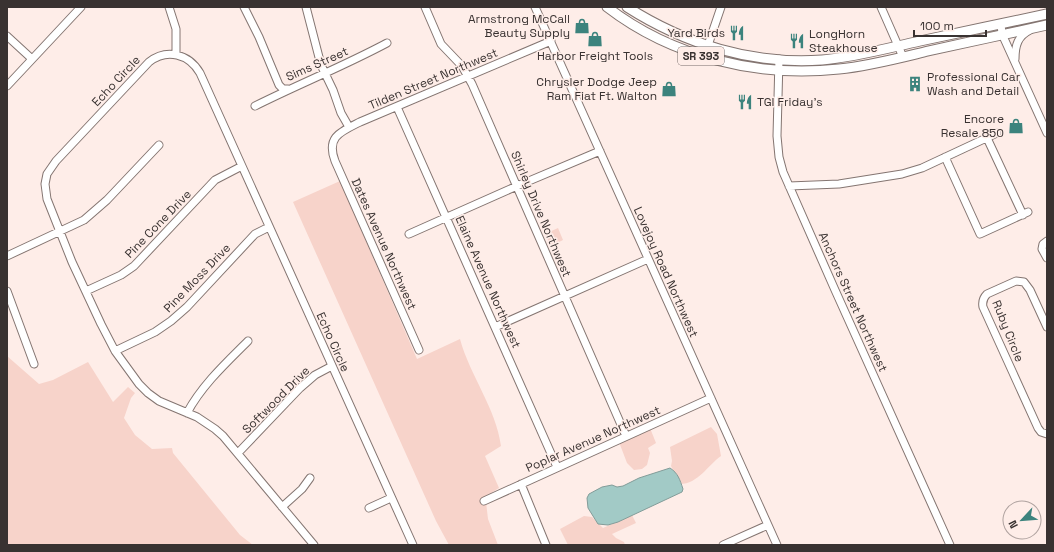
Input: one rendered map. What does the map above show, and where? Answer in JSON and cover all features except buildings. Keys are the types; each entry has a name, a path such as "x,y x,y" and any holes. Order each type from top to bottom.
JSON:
{"main road":[{"name":"SR 393","path":"607,7 654,36 704,57 732,64 778,70 806,71 840,69 903,57 1047,25"},
{"name":"SR 393","path":"628,8 670,31 708,46 743,55 779,59 814,60 842,58 1047,14"},
{"path":"623,18 628,8"}],"street":[{"path":"7,86 81,7"},
{"path":"169,7 176,29 176,54"},
{"path":"244,7 262,44 279,85 283,89 288,89"},
{"path":"306,7 325,74 333,90 341,113 349,127"},
{"name":"Shirley Drive Northwest","path":"425,7 441,44 462,66 468,76 626,436"},
{"name":"Lovejoy Road Northwest","path":"536,7 777,545"},
{"path":"704,57 721,7"},
{"path":"880,7 903,57"},
{"path":"1001,24 1002,34 1016,61 1047,133"},
{"path":"1016,61 1015,51 1018,41 1025,32 1033,28"},
{"path":"7,36 32,59"},
{"name":"Tilden Street Northwest","path":"332,147 335,138 349,127 550,41"},
{"name":"Sims Street","path":"255,106 288,89 325,74 387,43"},
{"name":"Echo Circle","path":"314,545 238,453 215,429 197,417 159,401 138,384 115,351 60,232 45,192 45,184 50,168 149,62 164,54 176,54 184,57 197,68 413,545"},
{"name":"Anchors Street Northwest","path":"779,59 779,91 776,122 778,146 782,166 789,186 950,545"},
{"name":"Elaine Avenue Northwest","path":"397,107 557,467"},
{"path":"789,186 860,182 902,174 917,170 997,133"},
{"path":"945,157 980,234 1025,213 987,138"},
{"path":"7,256 60,232 84,220 94,213 159,144"},
{"name":"Dates Avenue Northwest","path":"332,147 335,161 419,350"},
{"path":"409,234 600,151"},
{"name":"Pine Cone Drive","path":"86,291 121,275 134,266 215,180 242,166"},
{"name":"Pine Moss Drive","path":"115,351 155,332 171,321 187,307 255,234 269,227"},
{"path":"1047,241 1042,246 1047,258"},
{"path":"495,327 648,259"},
{"name":"Ruby Circle","path":"1047,327 1027,285 1022,281 1016,281 987,294 984,297 983,307 1038,428 1041,432 1047,434"},
{"path":"7,291 34,364"},
{"path":"187,413 205,386 248,341"},
{"name":"Softwood Drive","path":"238,453 300,388 315,375 332,366"},
{"name":"Poplar Avenue Northwest","path":"484,501 711,398"},
{"path":"282,507 302,489 310,478"},
{"path":"521,484 546,545"},
{"path":"369,508 391,498"},
{"path":"723,545 768,525"}],"shaded area":[{"path":"340,181 417,359 460,339 464,353 494,418 501,446 485,456 499,488 480,500 482,504 486,502 488,519 498,545 449,545 436,521 293,202"},
{"path":"558,228 563,240 551,246 545,234"},
{"path":"7,356 39,384 53,380 88,362 113,402 128,387 135,393 131,398 124,418 135,435 152,449 172,448 173,453 240,535 253,545 7,545"},
{"path":"711,427 717,434 721,456 697,478 680,484 671,466 672,461 670,447"},
{"path":"650,428 656,443 648,448 650,453 647,465 642,469 634,470 627,463 619,442"},
{"path":"632,515 636,523 612,534 624,542 625,545 568,545 560,529 584,516 592,517 603,528"}],"water":[{"path":"670,468 678,477 683,489 682,492 618,522 608,525 598,524 588,508 587,498 589,494 602,487 612,485 617,487 623,486 639,478"}],"place":[{"name":"Armstrong McCall Beauty Supply","path":"582,26"},
{"name":"Yard Birds","path":"737,33"},
{"name":"Harbor Freight Tools","path":"595,39"},
{"name":"LongHorn Steakhouse","path":"797,41"},
{"name":"Professional Car Wash and Detail","path":"915,84"},
{"name":"Chrysler Dodge Jeep Ram Fiat Ft. Walton","path":"669,89"},
{"name":"TGI Friday's","path":"745,102"},
{"name":"Encore Resale 850","path":"1016,126"}]}
